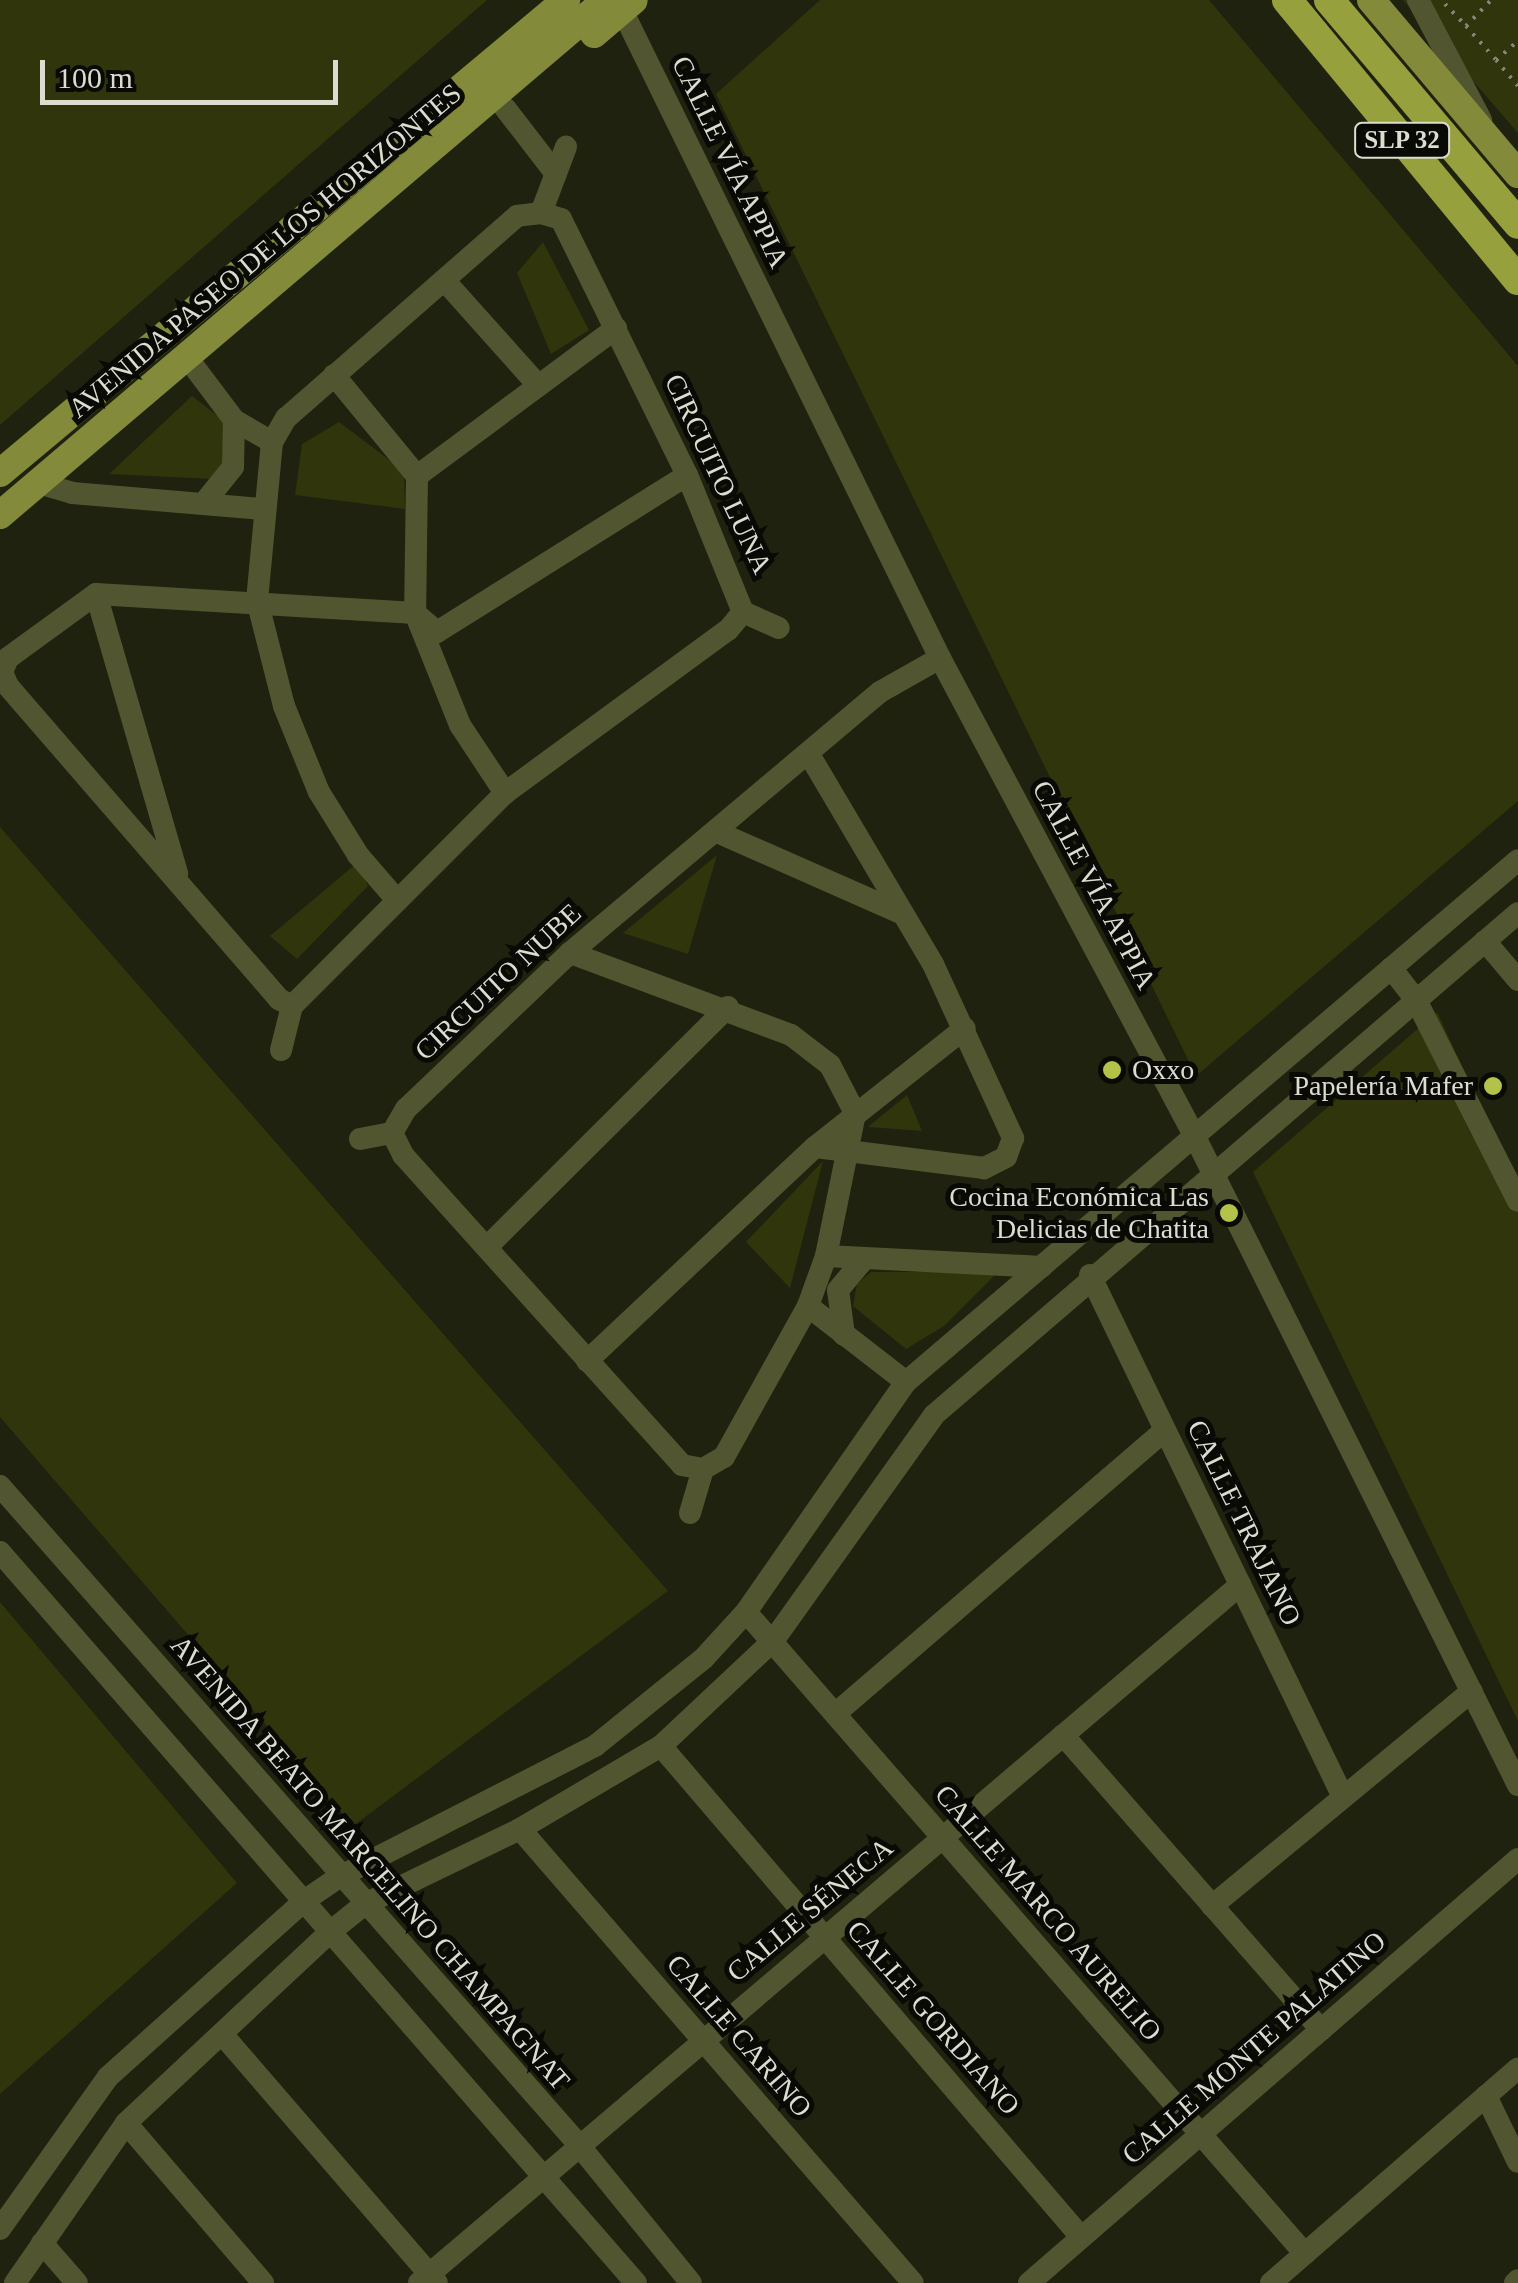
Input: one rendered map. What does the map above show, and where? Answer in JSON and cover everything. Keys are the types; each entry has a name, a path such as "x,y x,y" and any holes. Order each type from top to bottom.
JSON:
{"highway":[{"name":"SLP 32","path":"1287,0 1518,280"},
{"name":"SLP 32","path":"1329,0 1518,224"}],"main road":[{"path":"436,126 474,57 543,0"},
{"path":"539,39 566,0"},
{"path":"1372,0 1518,174"},
{"path":"436,126 504,108 620,3"},
{"path":"539,39 620,3"},
{"name":"AVENIDA PASEO DE LOS HORIZONTES","path":"0,473 436,126 539,39"},
{"name":"AVENIDA PASEO DE LOS HORIZONTES","path":"0,515 186,356 436,126"}],"street":[{"path":"1418,0 1494,145"},
{"name":"CALLE VÍA APPIA","path":"620,3 940,658 1215,1176 1518,1785"},
{"path":"504,108 556,174"},
{"path":"397,900 358,855 319,792 284,706 257,600 261,509 272,442 286,418 517,216 542,213 566,148"},
{"name":"CIRCUITO LUNA","path":"292,1006 505,793 743,612 686,475 616,328 561,220 542,213"},
{"path":"444,280 536,383"},
{"path":"417,476 536,383 616,328"},
{"path":"186,356 234,420 272,442"},
{"path":"334,376 417,476 415,612 460,725 505,793"},
{"path":"204,503 233,467 234,420"},
{"path":"281,1050 292,1006 278,999 2,672 22,646 96,594 257,600 415,612 437,632 686,475"},
{"path":"38,483 72,492 261,509"},
{"path":"96,594 180,884"},
{"path":"743,612 779,628"},
{"name":"CIRCUITO NUBE","path":"392,1133 406,1109 570,953 810,756 880,692 940,658"},
{"path":"810,756 965,1028 1022,1148 984,1168 815,1147"},
{"path":"112,804 149,778"},
{"path":"717,832 903,914"},
{"path":"0,2229 108,2077 304,1902 338,1876 595,1746 704,1658 746,1612 906,1382 1518,860"},
{"path":"15,2283 126,2122 330,1932 365,1904 520,1829 662,1746 773,1642 934,1415 1090,1275 1215,1176 1518,914"},
{"path":"1485,941 1518,980"},
{"path":"360,1139 392,1133 402,1155 682,1465 703,1469 724,1457 808,1306 826,1256 855,1114 818,1054 728,1007 570,953"},
{"path":"1391,968 1416,1000 1518,1201"},
{"path":"487,1247 728,1007"},
{"path":"587,1360 815,1147 965,1028"},
{"path":"826,1256 1042,1266"},
{"path":"844,1335 838,1290 864,1258"},
{"name":"CALLE TRAJANO","path":"1090,1275 1344,1797"},
{"path":"808,1306 906,1382"},
{"path":"835,1714 1166,1430"},
{"path":"690,1514 703,1469"},
{"name":"AVENIDA BEATO MARCELINO CHAMPAGNAT","path":"0,1486 338,1876 578,2144 692,2283"},
{"path":"0,1552 636,2283"},
{"name":"CALLE SÉNECA","path":"429,2280 543,2173 1240,1585"},
{"name":"CALLE MARCO AURELIO","path":"746,1612 1305,2254"},
{"path":"1212,1906 1472,1691"},
{"path":"1063,1735 1321,2030"},
{"name":"CALLE GORDIANO","path":"662,1746 1081,2237"},
{"name":"CALLE CARINO","path":"520,1829 913,2283"},
{"name":"CALLE MONTE PALATINO","path":"1029,2283 1518,1859"},
{"path":"222,2034 429,2280"},
{"path":"1271,2283 1518,2068"},
{"path":"1486,2096 1518,2162"},
{"path":"126,2122 264,2283"},
{"path":"42,2243 76,2283"}],"path":[{"path":"1451,0 1448,7 1518,86"},
{"path":"1466,26 1491,0"},
{"path":"1496,60 1518,41"}],"green space":[{"path":"0,0 487,0 0,425"},
{"path":"820,0 1209,0 1518,366 1518,801 1196,1076 716,94"},
{"path":"1403,0 1518,0 1518,133"},
{"path":"543,242 589,330 551,354 517,273"},
{"path":"192,396 224,421 231,451 213,479 109,474"},
{"path":"339,422 404,471 405,509 295,495 302,444"},
{"path":"0,827 668,1591 353,1826 0,1417"},
{"path":"717,855 688,954 623,933"},
{"path":"357,863 368,886 297,959 270,936"},
{"path":"1437,1012 1518,1188 1518,1721 1253,1172"},
{"path":"907,1095 922,1131 869,1127 869,1126"},
{"path":"823,1161 790,1288 746,1242"},
{"path":"871,1272 998,1272 944,1326 906,1349 853,1306 857,1284"},
{"path":"0,1602 237,1883 0,2094"}],"place":[{"name":"Oxxo","path":"1112,1070"},
{"name":"Papelería Mafer","path":"1493,1086"},
{"name":"Cocina Económica Las Delicias de Chatita","path":"1229,1213"}]}
